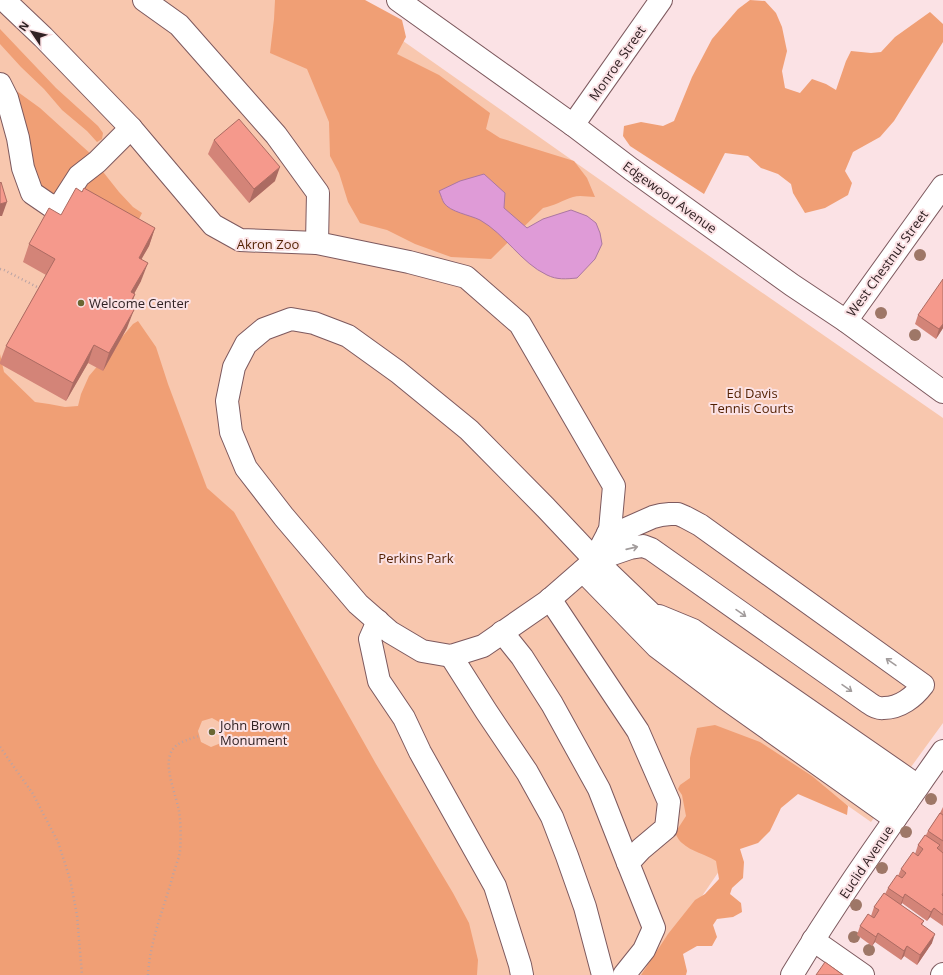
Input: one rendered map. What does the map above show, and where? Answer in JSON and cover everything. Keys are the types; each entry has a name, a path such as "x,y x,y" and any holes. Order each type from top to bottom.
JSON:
{"street":[{"path":"4,0 43,37 131,128 213,225 240,240 318,243 409,262 466,277 520,324 614,486 610,530 589,565 550,599 482,646 451,656 422,651 390,632 358,604 284,517 246,468 231,432 227,401 234,367 246,344 264,329 291,319 314,323 348,336 398,372 469,430 546,508 589,565 657,647 722,696 907,802"},
{"path":"144,0 178,25 286,148 318,193 318,243"},
{"name":"Edgewood Avenue","path":"398,0 943,392"},
{"name":"Monroe Street","path":"573,125 661,0"},
{"path":"0,84 6,98 18,138 23,168 32,194 51,206 62,204 79,176 97,162 131,128"},
{"name":"West Chestnut Street","path":"846,321 943,186"},
{"path":"589,565 630,548 643,546 651,549 876,707 882,709 904,702 917,693 923,685 700,525 685,517 678,514 661,515 619,532 608,533"},
{"path":"589,565 648,612 693,630 907,802"},
{"path":"550,599 638,731 670,802 666,828 641,849 628,864"},
{"path":"378,621 370,639 379,681 404,718 420,752 495,886 522,975"},
{"path":"502,632 522,657 552,704 600,789 654,928 644,950 624,975"},
{"path":"451,656 527,772 552,817 585,908 603,975"},
{"name":"Euclid Avenue","path":"792,975 813,940 943,751"},
{"path":"813,940 863,975"}],"path":[{"path":"0,269 42,289"},
{"path":"148,975 152,947 158,922 180,852 179,810 169,769 169,755 180,742 199,736"},
{"path":"0,747 33,794 58,842 70,879 78,915 82,975"}],"green space":[{"name":"Akron Zoo","path":"0,0 347,0 650,215 943,418 943,723 871,822 791,766 648,975 0,975"}],"shaded area":[{"path":"275,0 365,0 402,20 406,37 397,54 439,75 490,113 486,129 500,138 574,161 587,178 595,197 576,196 543,208 491,259 451,257 415,244 387,230 360,223 348,202 339,173 330,156 329,122 307,69 270,53"},
{"path":"750,0 765,1 776,13 782,27 787,51 782,71 785,88 800,93 812,79 826,84 836,90 851,51 871,53 881,52 895,37 930,12 943,24 943,42 894,121 880,137 853,152 845,171 852,183 848,195 825,208 805,213 793,193 791,184 778,174 761,168 748,156 725,153 704,194 630,146 623,136 624,126 641,122 663,126 674,121 692,77 712,39 738,9"},
{"path":"0,29 56,88 98,126 103,133 102,139 97,142 87,131 62,110 44,89 21,67 0,44"},
{"path":"11,87 40,108 93,156 54,196 44,192 34,167"},
{"path":"100,168 133,207 142,213 139,219 131,221 76,193"},
{"path":"484,174 505,193 504,208 527,228 543,219 571,210 587,216 596,223 600,233 602,244 595,259 577,278 562,279 551,277 529,263 489,226 480,220 451,209 444,203 439,191 460,181"},
{"path":"138,321 156,347 168,384 207,488 234,512 376,764 453,893 469,923 478,960 477,975 0,975 0,354 4,372 35,402 65,407 78,406 81,394 89,376 133,324","holes":["212,718 221,723 225,733 221,743 211,747 201,742 198,731 202,721"]},
{"path":"715,725 760,742 812,776 848,806 847,815 798,794 781,808 770,831 758,843 740,849 744,862 743,878 732,888 730,894 741,903 742,912 733,917 717,919 713,925 717,937 712,946 697,946 683,954 687,971 686,975 641,975 668,934 695,900 705,894 719,879 716,861 686,846 680,841 675,833 686,816 682,795 678,789 680,785 690,778 690,758 697,728"}],"building":[{"path":"239,119 280,167 254,189 214,140"},
{"path":"1,182 7,202 0,204 0,183"},
{"name":"Welcome Center","path":"76,188 82,192 84,188 155,228 139,258 148,263 131,292 135,294 128,307 134,310 109,353 94,345 73,383 6,346 55,259 29,244 49,208 61,215"},
{"path":"943,279 943,324 939,329 918,315"},
{"path":"940,813 943,815 943,841 928,831"},
{"path":"925,835 940,845 937,848 943,853 943,915 934,908 931,912 905,894 903,898 888,888 897,875 902,878 906,873 901,869 913,852 918,856 923,849 918,845"},
{"path":"884,893 924,921 921,924 935,934 920,955 907,946 904,951 878,933 876,937 860,926 868,914 874,918 879,910 874,907"},
{"path":"825,962 843,975 816,975"}],"place":[{"name":"Welcome Center","path":"81,303"},
{"name":"John Brown Monument","path":"212,732"}],"park label":[{"name":"Ed Davis Tennis Courts","path":"752,400"},
{"name":"Perkins Park","path":"416,558"}]}
